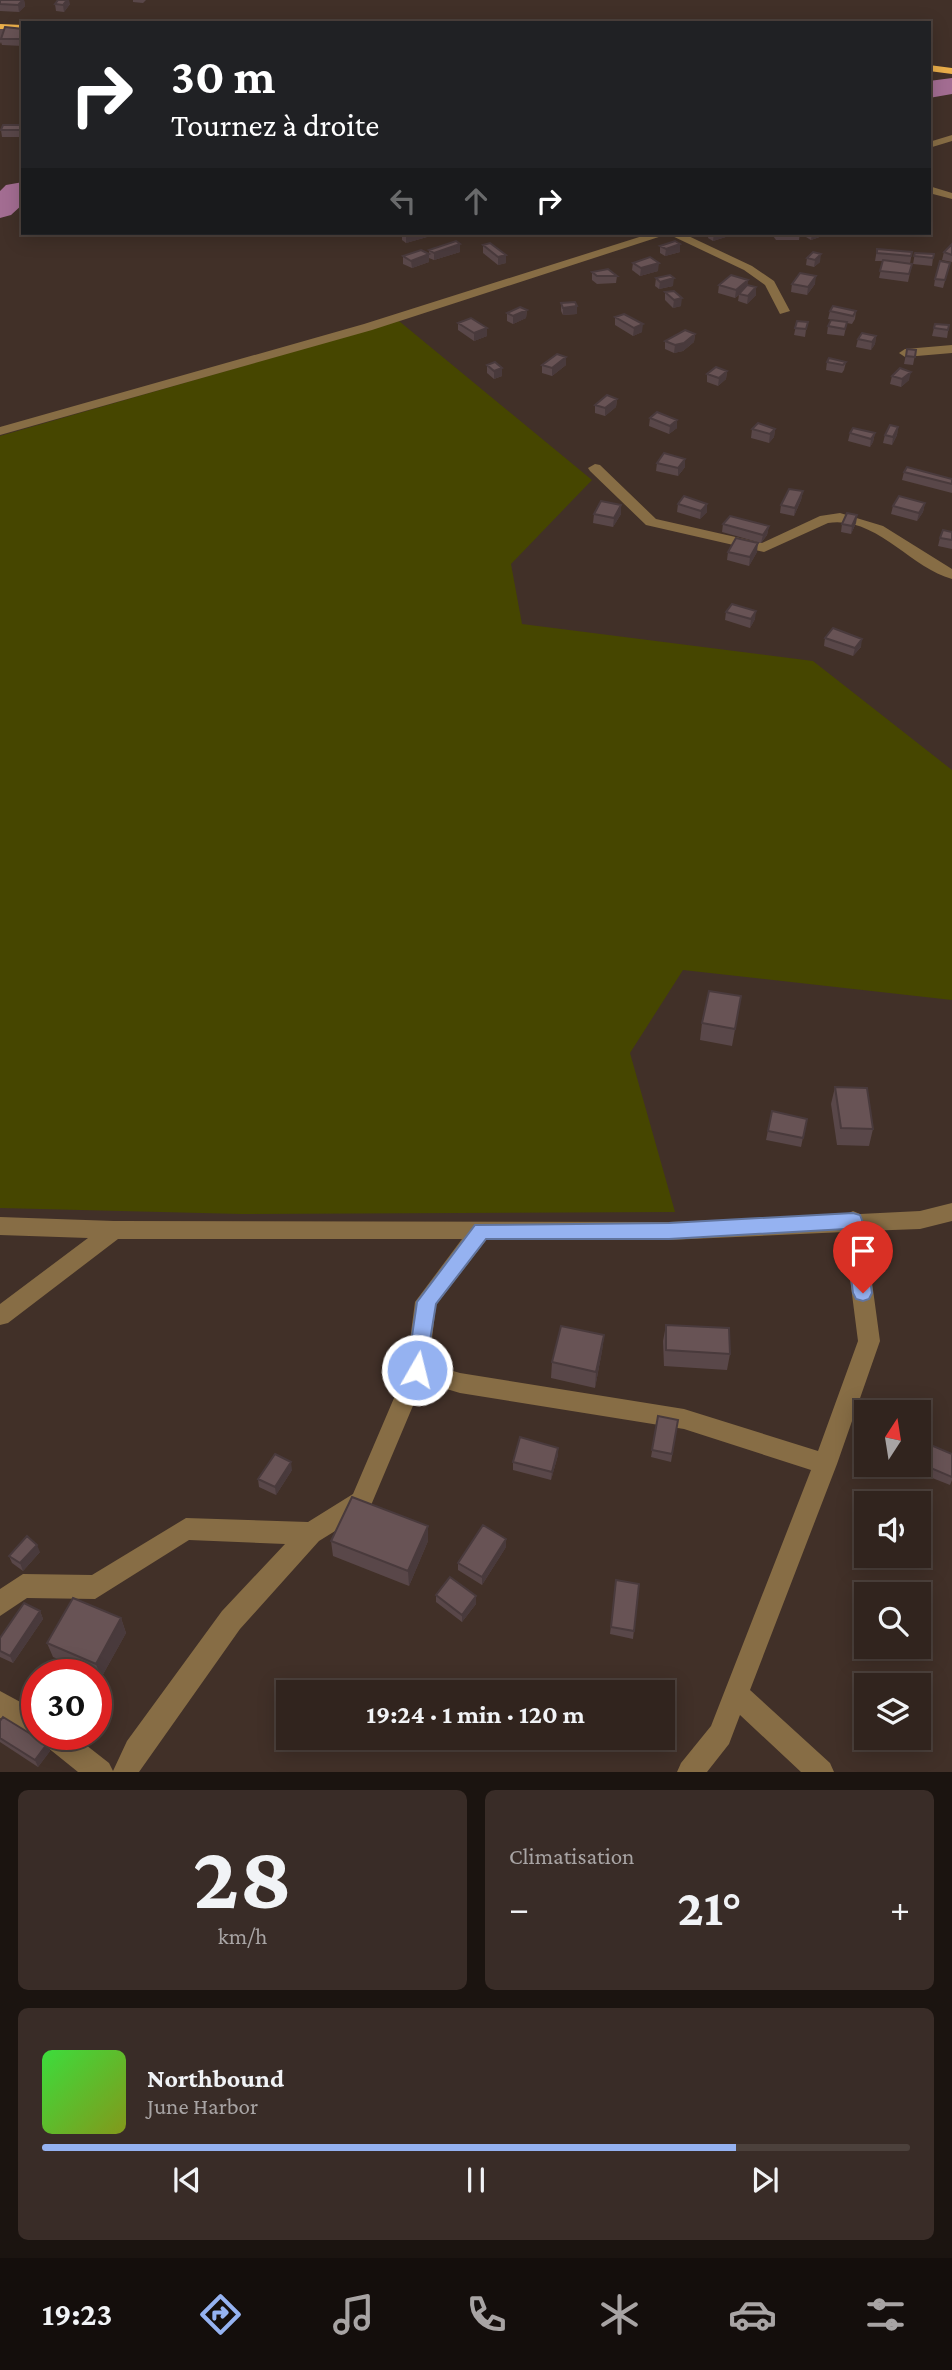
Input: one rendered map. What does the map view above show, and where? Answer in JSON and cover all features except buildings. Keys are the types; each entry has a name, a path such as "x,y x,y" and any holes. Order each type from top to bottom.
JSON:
{"highway":[{"path":"0,27 21,27"},
{"path":"931,68 952,71"}],"street":[{"path":"931,144 952,138"},
{"path":"931,189 952,196"},
{"path":"0,431 368,327 657,235"},
{"path":"677,235 759,275 769,283 784,311"},
{"path":"905,353 952,349"},
{"path":"595,468 651,522 764,548 825,519 841,517 878,529 952,575"},
{"path":"0,1226 114,1230 669,1231 853,1220 920,1220 952,1212"},
{"path":"690,1772 720,1735 825,1464 869,1341 853,1220"},
{"path":"0,1316 114,1230"},
{"path":"125,1772 136,1750 231,1620 311,1533 361,1502 417,1370 426,1302 481,1231"},
{"path":"417,1370 460,1383 684,1419 825,1464"},
{"path":"0,1605 23,1586 95,1587 186,1529 311,1533"},
{"path":"736,1694 821,1772"},
{"path":"0,1704 21,1716"},
{"path":"72,1750 100,1772"}],"shaded area":[{"path":"399,321 592,480 511,564 522,624 813,661 952,770 952,1000 683,970 630,1053 675,1212 241,1214 0,1208 0,436"}],"waterway":[{"path":"931,90 952,86"},
{"path":"0,208 21,191"}],"route":[{"path":"417,1370 426,1302 481,1231 669,1231 853,1220 863,1293"}]}
